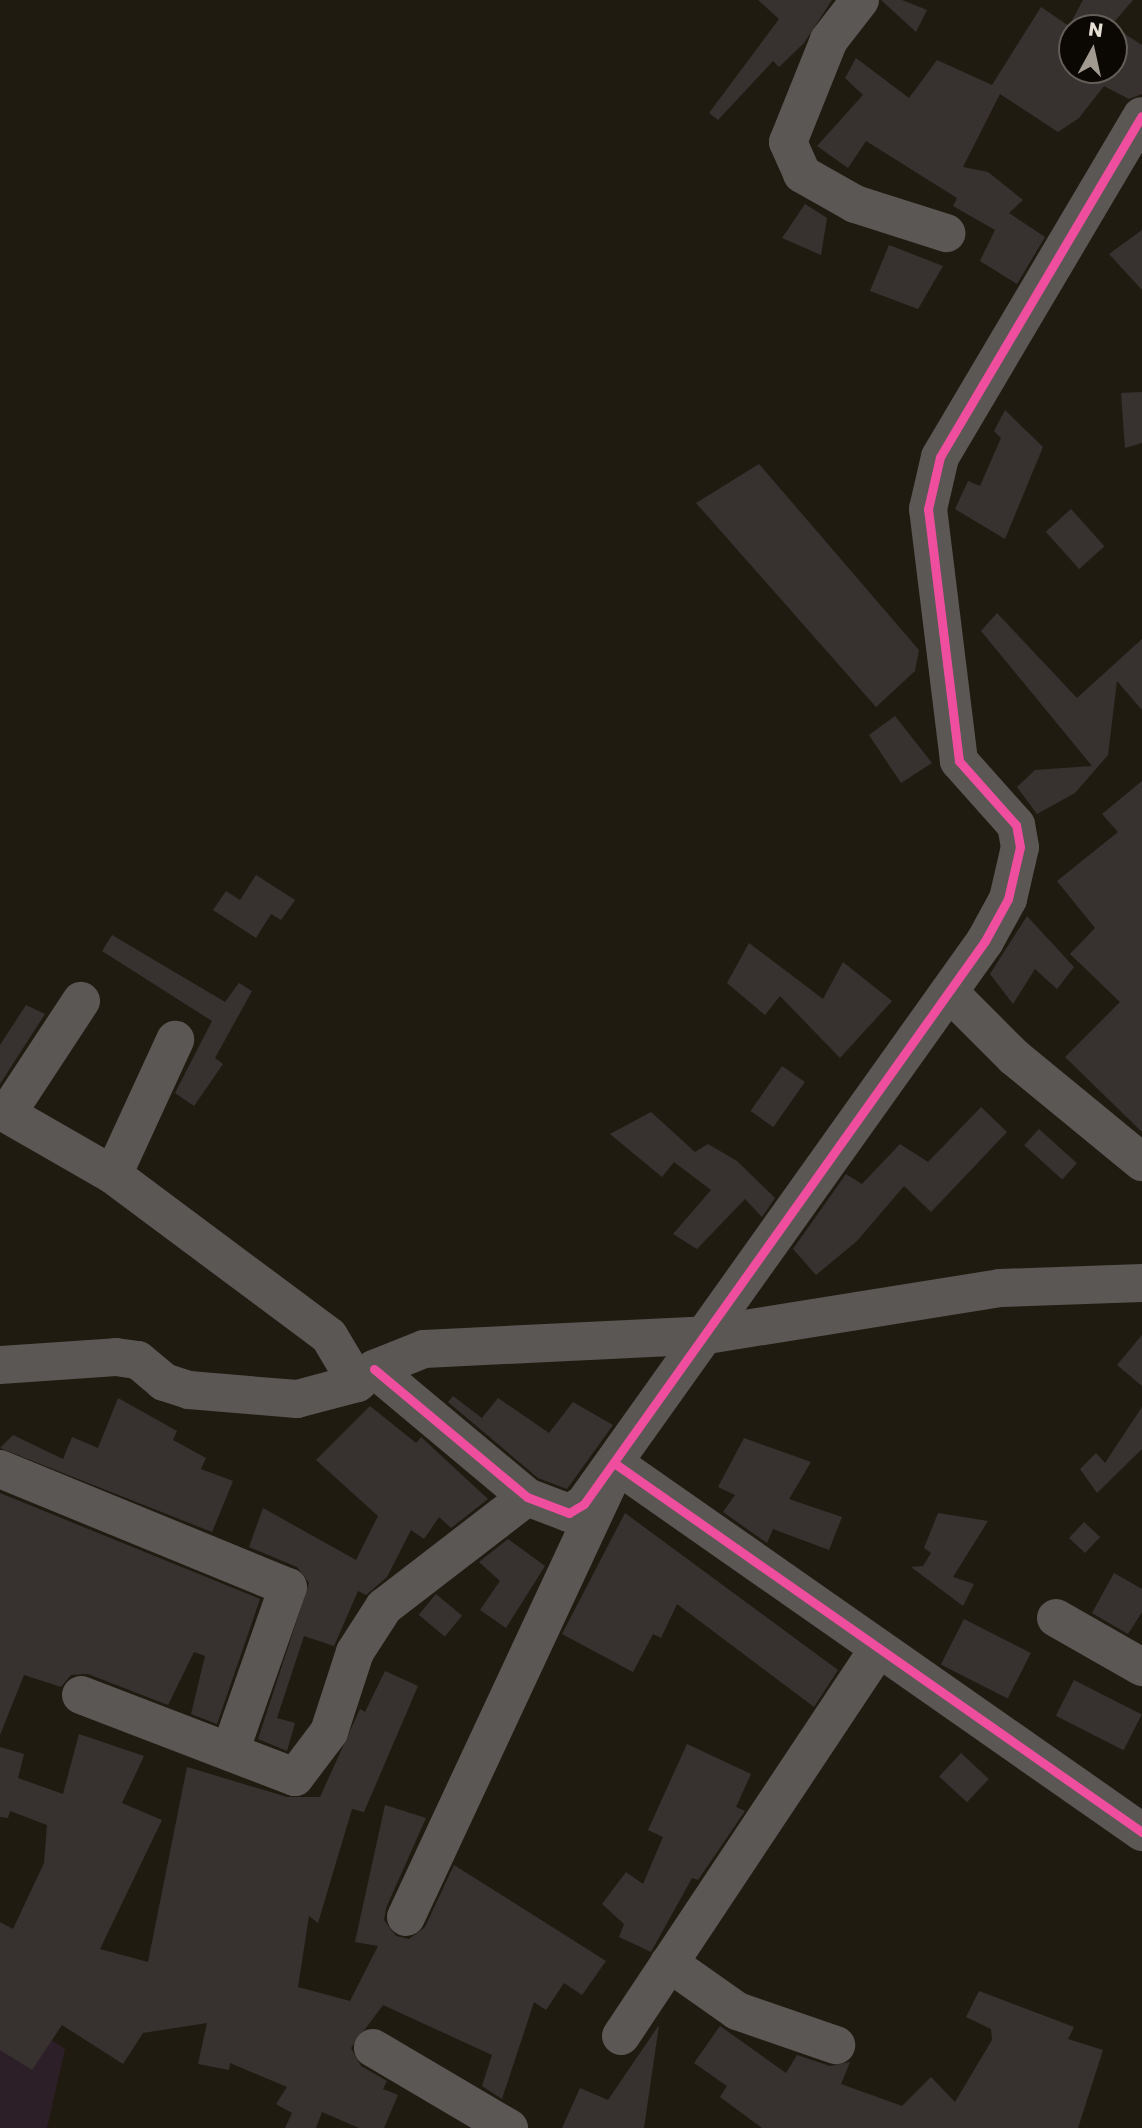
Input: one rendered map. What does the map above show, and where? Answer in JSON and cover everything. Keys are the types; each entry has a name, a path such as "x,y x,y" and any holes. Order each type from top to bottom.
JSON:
{"street":[{"path":"860,0 829,40 788,142 802,174 844,198 946,233"},
{"path":"406,1917 617,1465 949,992 1008,899 1020,847 1016,825 959,761 928,509 940,457 1142,116"},
{"path":"949,992 1014,1057 1142,1162"},
{"path":"81,1001 4,1111 113,1175 329,1336 366,1376 527,1497 569,1513 617,1465"},
{"path":"113,1175 175,1040"},
{"path":"0,1365 116,1357 138,1360 164,1382 189,1390 298,1399 366,1376 424,1349 707,1335 1000,1289 1142,1283"},
{"path":"617,1465 877,1651 1142,1832"},
{"path":"0,1469 288,1587 230,1752"},
{"path":"81,1695 295,1777 309,1765 329,1732 355,1652 384,1607 527,1497"},
{"path":"1056,1618 1142,1667"},
{"path":"621,2036 877,1651"},
{"path":"669,1963 737,2011 836,2045"},
{"path":"373,2048 509,2128"}],"shaded area":[{"path":"0,2005 65,2049 47,2128 0,2128"}],"building":[{"path":"758,0 832,0 804,43 779,67 773,61 718,120 709,113 779,19"},
{"path":"881,0 902,0 927,10 916,32"},
{"path":"1083,0 1133,0 1121,14 1075,14"},
{"path":"1041,7 1058,19 1058,84 1128,84 1128,36 1142,45 1142,94 1129,99 1104,86 1079,118 1058,132 1000,94 963,167 988,172 1023,200 1009,213 1045,237 1017,284 980,261 995,230 953,206 957,198 866,141 848,168 817,146 863,95 845,78 856,58 909,98 937,60 992,85"},
{"path":"805,204 827,218 821,255 782,238"},
{"path":"1142,230 1142,290 1109,254"},
{"path":"889,245 943,266 918,309 870,291"},
{"path":"1142,392 1142,443 1125,448 1121,393"},
{"path":"1005,410 1043,447 1005,539 955,509 968,481 980,486 1001,438 994,431"},
{"path":"759,464 919,650 915,671 876,707 696,503"},
{"path":"1071,509 1104,546 1079,569 1046,532"},
{"path":"997,613 1077,698 1142,639 1142,710 1117,681 1108,755 1075,793 1037,814 1017,787 1035,770 1092,766 981,631"},
{"path":"895,716 932,763 901,783 869,735"},
{"path":"1142,781 1142,1132 1065,1057 1120,1002 1070,954 1095,928 1057,881 1118,832 1102,814"},
{"path":"256,875 295,900 281,920 271,914 256,938 213,910 226,891 240,900"},
{"path":"1027,916 1074,967 1057,989 1035,969 1013,1004 990,974"},
{"path":"112,935 225,1002 239,983 252,991 215,1058 223,1064 194,1106 175,1093 212,1021 102,951"},
{"path":"749,943 823,999 843,962 892,1001 840,1058 780,996 765,1015 727,983"},
{"path":"26,1005 45,1014 0,1084 0,1045"},
{"path":"782,1066 805,1082 773,1127 750,1111"},
{"path":"981,1107 1007,1132 931,1212 904,1186 857,1241 816,1275 793,1249 846,1174 862,1184 900,1144 928,1162"},
{"path":"651,1112 695,1152 708,1144 737,1161 775,1198 762,1217 745,1199 697,1249 673,1234 711,1190 674,1162 662,1177 610,1134"},
{"path":"1039,1129 1077,1163 1062,1179 1024,1145"},
{"path":"1142,1335 1142,1386 1117,1365"},
{"path":"453,1396 482,1418 498,1398 549,1433 573,1402 613,1425 567,1489 538,1478 448,1402"},
{"path":"118,1398 177,1431 173,1440 206,1458 201,1469 233,1481 212,1532 0,1448 13,1435 63,1459 72,1437 98,1448"},
{"path":"370,1406 416,1443 421,1437 488,1499 451,1528 439,1517 424,1539 411,1530 387,1577 366,1595 358,1591 334,1646 304,1636 277,1718 295,1723 287,1751 258,1739 309,1583 297,1567 249,1547 263,1508 356,1560 378,1516 316,1460"},
{"path":"1142,1407 1142,1449 1097,1493 1080,1469 1096,1453 1105,1463"},
{"path":"744,1438 811,1462 789,1499 842,1517 829,1550 773,1529 767,1543 723,1512 735,1495 718,1487"},
{"path":"0,1493 260,1599 217,1724 191,1714 205,1656 194,1652 168,1705 88,1674 71,1675 61,1687 24,1675 0,1735"},
{"path":"625,1513 838,1670 814,1707 677,1604 661,1638 653,1634 633,1672 562,1634"},
{"path":"938,1513 988,1521 953,1577 974,1584 963,1606 911,1567 923,1566 931,1553 924,1548"},
{"path":"1084,1522 1100,1537 1085,1553 1069,1538"},
{"path":"508,1539 545,1566 506,1628 480,1610 500,1581 479,1562"},
{"path":"1114,1573 1142,1589 1142,1612 1128,1634 1092,1613"},
{"path":"436,1594 462,1616 445,1637 419,1615"},
{"path":"964,1619 1031,1653 1008,1698 941,1664"},
{"path":"385,1671 418,1686 364,1812 352,1809 318,1923 309,1916 298,1987 350,2001 378,1946 355,1942 385,1805 426,1818 386,1908 384,1920 396,1936 409,1939 425,1927 454,1865 606,1961 582,1995 564,1983 546,2010 534,2002 502,2099 482,2086 492,2055 383,2005 351,2048 361,2066 387,2081 383,2089 398,2095 384,2128 359,2128 322,2112 316,2128 285,2128 292,2113 276,2104 287,2087 230,2063 229,2070 198,2064 207,2023 143,2033 123,2064 62,2025 32,2070 0,2050 0,1922 13,1929 44,1863 47,1825 10,1811 8,1818 0,1817 0,1747 24,1754 18,1778 63,1794 79,1734 144,1756 122,1803 162,1820 100,1949 148,1962 187,1767 287,1797 320,1797 360,1709 365,1712"},
{"path":"1074,1680 1142,1715 1124,1750 1056,1716"},
{"path":"687,1744 751,1774 736,1807 745,1811 698,1880 692,1878 651,1952 619,1937 624,1924 602,1904 626,1872 643,1884 663,1837 648,1830"},
{"path":"961,1753 989,1779 967,1802 939,1776"},
{"path":"979,1991 1074,2027 1068,2039 1103,2050 1078,2128 762,2128 720,2097 727,2086 694,2063 720,2026 786,2073 797,2055 830,2066 850,2062 841,2084 902,2106 931,2077 955,2102 992,2040 991,2029 966,2017"},
{"path":"659,2025 644,2128 562,2128 580,2088 608,2100"}],"cycle path":[{"path":"374,1369 527,1497 569,1513 584,1504 985,941 1008,899 1020,847 1016,825 959,761 928,509 940,457 1142,116"},
{"path":"617,1465 1142,1832"}]}
